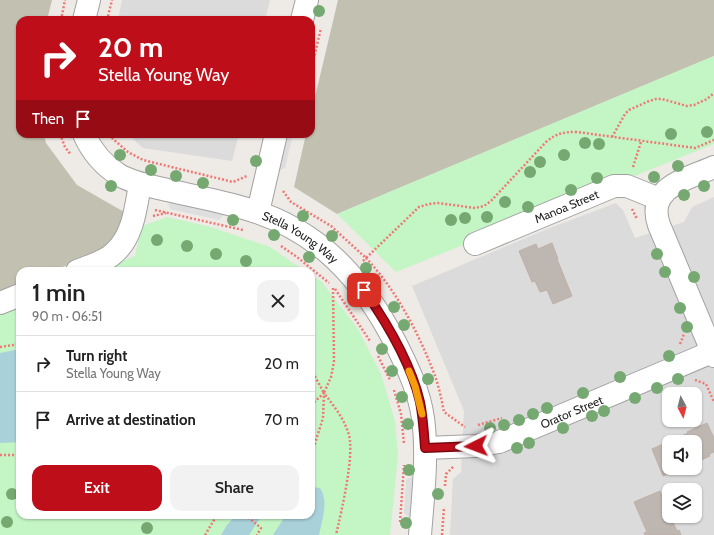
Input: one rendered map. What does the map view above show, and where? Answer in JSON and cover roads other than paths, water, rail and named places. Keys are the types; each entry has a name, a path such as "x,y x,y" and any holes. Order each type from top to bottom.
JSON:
{"street":[{"path":"85,16 88,0"},
{"path":"307,0 311,16"},
{"name":"Stella Young Way","path":"86,138 93,150 119,175 140,184 258,212 286,224 308,236 323,248 342,280 375,307 386,325 409,372 419,401 425,448 420,535"},
{"path":"258,212 275,138"},
{"path":"713,354 659,225 656,211 659,198 670,186 714,167"},
{"path":"86,267 114,254 123,243 133,218 140,184"},
{"name":"Manoa Street","path":"475,244 609,188 620,185 627,186 659,198"},
{"path":"0,303 16,297"},
{"name":"Orator Street","path":"425,448 476,446 499,442 713,354"}],"water":[{"path":"16,350 16,442 0,443 0,353"},
{"path":"315,487 320,488 323,493 324,511 319,535 273,535 283,519 315,519"},
{"path":"232,519 259,519 249,535 221,535"}]}
